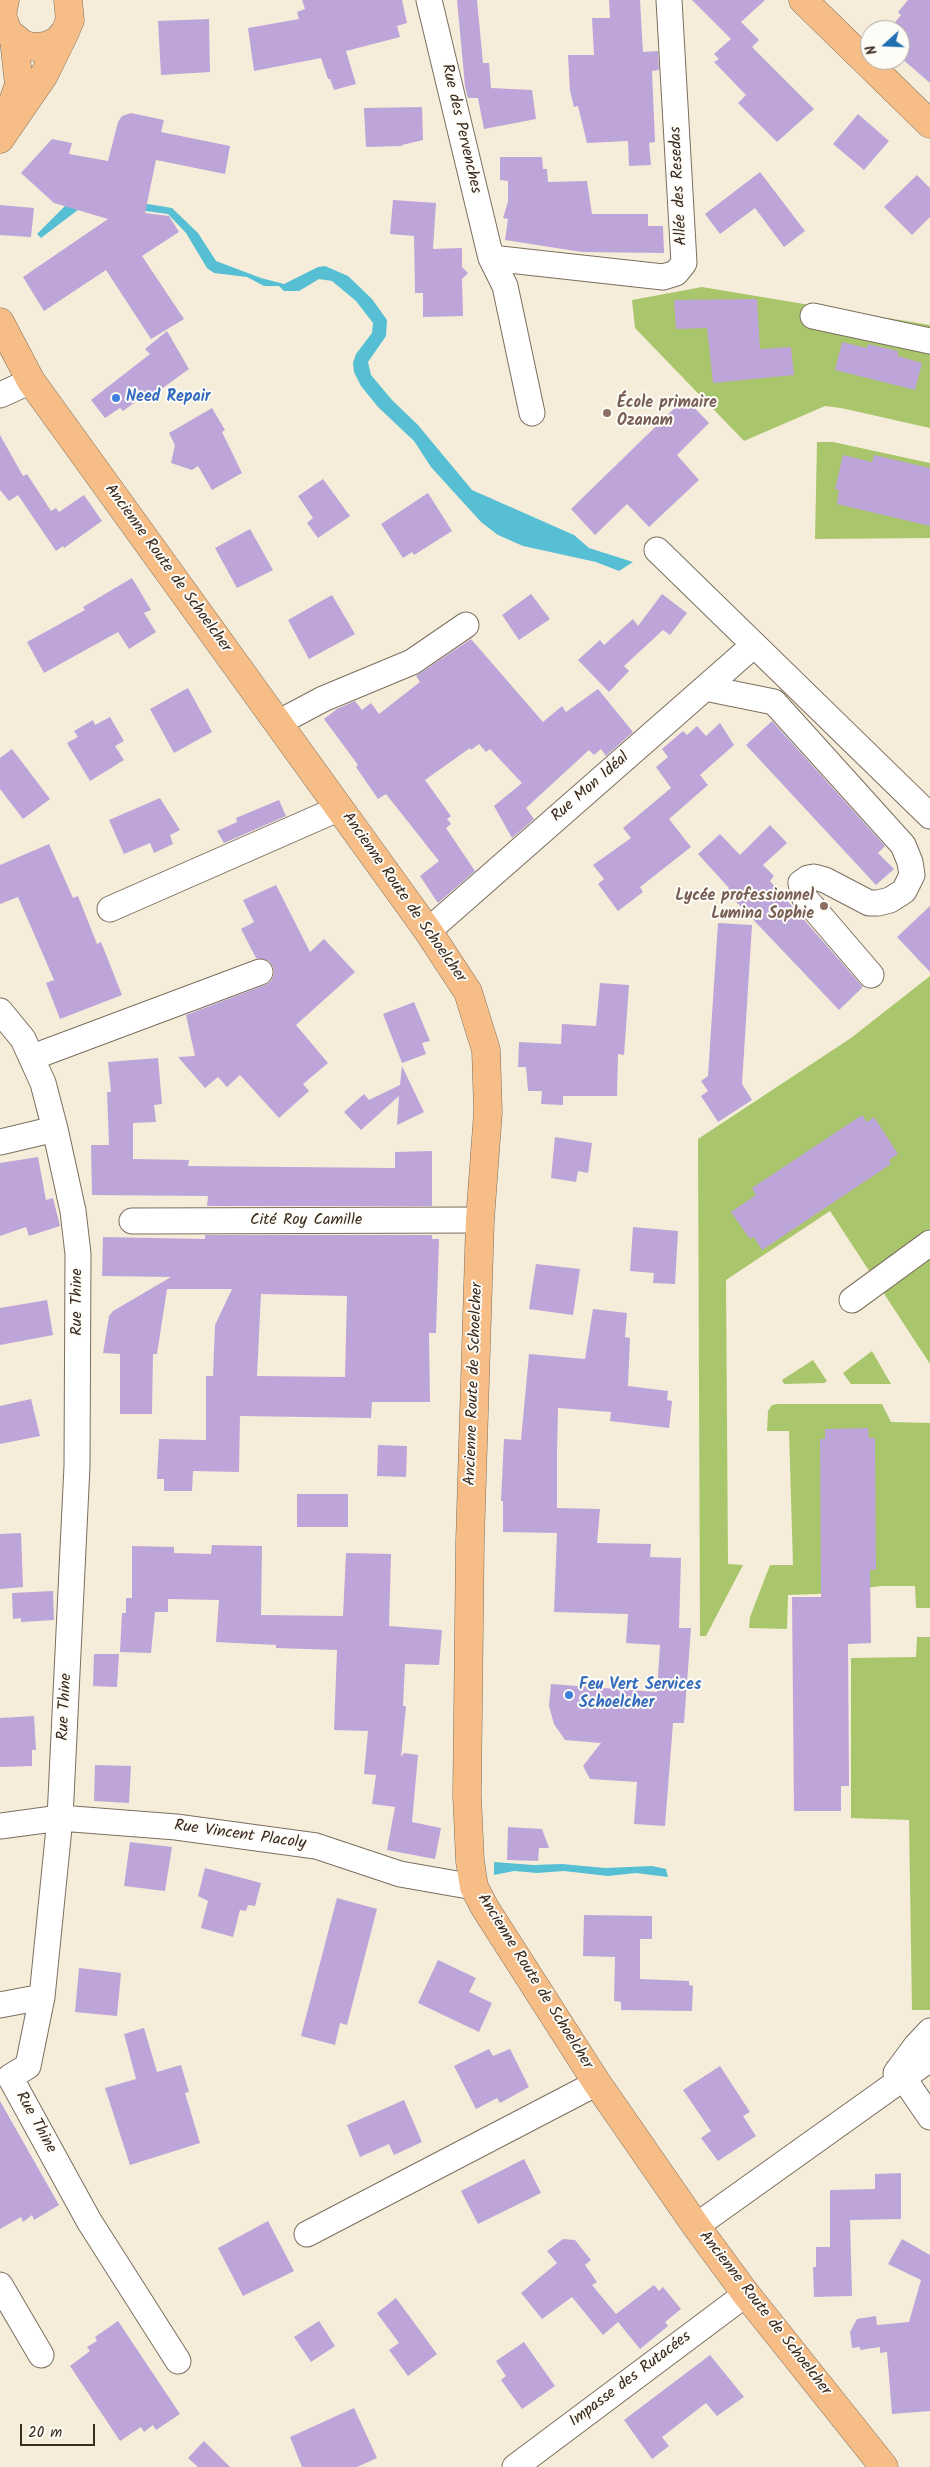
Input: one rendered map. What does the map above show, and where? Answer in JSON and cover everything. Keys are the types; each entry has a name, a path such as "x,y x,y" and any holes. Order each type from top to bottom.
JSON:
{"main road":[{"path":"0,138 19,85 2,15 5,0"},
{"path":"7,34 24,45 46,46 57,40 68,17 88,0"},
{"path":"803,0 930,124"},
{"path":"0,138 44,75 68,17"},
{"name":"Ancienne Route de Schoelcher","path":"0,322 31,380 428,931 468,992 486,1050 488,1112 480,1220 470,1541 467,1795 470,1861 474,1887 490,1917 597,2084 696,2226 746,2294 880,2466"}],"street":[{"name":"Rue des Pervenches","path":"429,0 491,258 504,286 532,413"},
{"name":"Allée des Resedas","path":"491,258 663,277 676,273 684,263 669,0"},
{"path":"813,316 930,341"},
{"path":"0,395 31,380"},
{"path":"657,550 930,816"},
{"path":"278,723 323,699 412,662 466,625"},
{"name":"Rue Mon Idéal","path":"428,931 754,645"},
{"path":"705,688 774,702 903,845 910,862 912,875 904,891 890,900 878,904 869,902 825,880 808,878 801,883 804,897 871,975"},
{"path":"110,909 340,808"},
{"path":"33,1058 260,972"},
{"name":"Rue Thine","path":"0,1011 23,1039 33,1058 55,1129 73,1211 78,1254 77,1466 60,1818 42,1996 28,2066 5,2079 89,2220 178,2361"},
{"path":"0,1142 55,1129"},
{"name":"Cité Roy Camille","path":"132,1221 480,1220"},
{"path":"852,1300 930,1243"},
{"name":"Rue Vincent Placoly","path":"0,1826 60,1818 176,1827 316,1846 400,1874 474,1887"},
{"path":"0,2006 42,1996"},
{"path":"896,2078 930,2031"},
{"path":"696,2226 896,2078 930,2059"},
{"path":"896,2078 930,2117"},
{"path":"307,2234 597,2084"},
{"path":"0,2285 41,2355"},
{"name":"Impasse des Rutacées","path":"515,2467 746,2294"}],"green space":[{"path":"702,287 930,325 930,428 825,406 744,441 635,328 632,300"},
{"path":"817,442 833,442 930,463 930,538 815,539"},
{"path":"930,976 930,1364 830,1211 726,1280 728,1564 743,1565 706,1636 700,1636 698,1139 851,1038"},
{"path":"872,1351 891,1384 851,1384 843,1373"},
{"path":"813,1360 827,1381 824,1383 784,1384 782,1380"},
{"path":"882,1404 891,1422 930,1423 930,1608 916,1608 915,1586 881,1586 817,1594 788,1595 787,1629 749,1628 750,1617 770,1565 793,1565 789,1431 767,1431 768,1411 772,1405"},
{"path":"917,1637 930,1637 930,2010 912,2010 909,1820 851,1818 851,1658 916,1657"}],"water":[{"path":"105,197 172,208 198,233 216,261 261,278 284,284 318,267 325,266 348,276 372,299 387,320 386,336 368,362 371,375 392,400 418,425 472,490 574,535 589,548 633,562 619,571 596,562 523,546 498,535 481,522 431,467 414,441 378,407 361,386 354,372 353,363 356,354 372,333 373,323 356,301 332,281 319,279 299,291 284,291 279,286 264,286 247,277 214,273 207,268 186,233 168,214 87,203 41,238 37,234 65,206"},
{"path":"494,1862 533,1865 562,1864 605,1868 652,1866 666,1869 668,1877 636,1873 608,1876 564,1871 537,1873 514,1871 494,1875"}],"building":[{"path":"302,0 402,0 407,23 397,26 400,37 346,51 356,84 334,90 321,58 254,71 248,28 299,19 297,12 305,9"},
{"path":"457,0 477,0 483,63 489,63 491,88 532,90 536,119 484,129 478,98 468,98 465,86"},
{"path":"609,0 640,0 643,52 658,51 659,70 652,71 655,142 649,143 651,165 629,166 628,141 587,143 578,106 574,107 570,91 568,55 594,55 592,18 610,18"},
{"path":"692,0 765,0 741,22 759,40 752,47 814,109 777,142 738,103 746,95 714,62 719,59 714,54 731,39"},
{"path":"908,0 930,0 930,83 910,66 910,20 897,20 901,15 898,12"},
{"path":"209,19 210,72 161,75 158,21"},
{"path":"422,107 423,140 402,146 366,147 364,108"},
{"path":"131,113 164,120 161,132 230,146 225,174 156,160 145,213 169,216 179,232 142,256 184,319 151,339 106,270 44,311 23,277 108,219 54,203 21,173 52,139 72,143 69,154 108,161 118,122 122,116"},
{"path":"858,114 889,141 864,170 833,144"},
{"path":"500,157 542,157 543,169 547,169 548,182 587,181 592,214 648,214 648,226 663,226 664,253 582,252 505,240 508,219 503,218 508,202 508,181 500,180"},
{"path":"760,172 805,231 784,247 755,208 720,234 705,214"},
{"path":"917,175 930,188 930,217 912,235 884,207"},
{"path":"393,200 436,203 433,249 462,248 462,267 468,273 462,279 463,316 423,317 423,293 415,293 414,236 390,234"},
{"path":"0,205 34,208 31,237 0,235"},
{"path":"757,299 760,349 791,347 794,375 713,383 707,328 676,329 674,300"},
{"path":"167,331 189,369 149,398 146,394 123,411 120,408 105,418 91,400 150,354 145,349"},
{"path":"842,342 867,348 868,344 898,351 898,356 922,363 915,390 835,370"},
{"path":"685,398 709,423 677,455 699,480 649,527 627,504 595,535 571,509"},
{"path":"212,408 225,430 222,432 242,473 212,490 198,466 192,470 171,463 175,445 169,433"},
{"path":"0,435 23,476 27,474 51,511 56,508 59,512 84,495 102,521 64,548 63,546 56,551 18,495 9,501 0,490"},
{"path":"843,455 872,462 874,455 930,468 930,526 837,504 839,490 835,489"},
{"path":"323,479 350,516 318,538 307,523 313,518 298,496"},
{"path":"428,493 452,531 414,555 412,552 403,558 381,524"},
{"path":"250,529 273,570 237,588 215,548"},
{"path":"132,578 151,610 144,613 156,632 129,649 118,632 44,673 27,642 85,610 83,607"},
{"path":"531,594 550,619 519,640 502,615"},
{"path":"662,594 687,613 670,635 663,630 624,666 629,671 609,692 578,660 600,640 604,645 633,619 638,626"},
{"path":"332,595 355,634 309,659 288,620"},
{"path":"471,639 543,722 562,706 566,712 598,689 633,732 606,756 601,749 594,755 589,750 526,808 534,819 512,838 494,806 522,783 490,749 486,752 479,744 471,750 470,748 425,780 451,816 447,819 451,824 446,828 475,871 438,903 420,876 439,861 386,794 378,799 356,767 358,765 324,719 337,709 355,701 362,710 371,703 379,714 420,682 416,676"},
{"path":"188,688 212,732 174,753 150,709"},
{"path":"110,717 124,741 115,746 124,760 90,781 67,743 78,737 74,731 93,720 95,725"},
{"path":"772,721 885,846 878,853 894,869 876,885 746,745"},
{"path":"720,723 734,745 700,775 708,785 669,819 691,847 640,887 643,892 618,911 598,884 604,879 593,865 631,838 623,828 671,788 656,767 668,757 662,749 683,731 687,735 697,726 706,736"},
{"path":"12,749 50,799 23,819 0,789 0,758"},
{"path":"160,798 180,830 170,835 173,844 154,853 150,843 124,854 109,820"},
{"path":"279,800 286,816 224,843 217,831 237,822 236,818"},
{"path":"770,825 787,843 763,865 774,876 770,881 863,987 839,1010 726,891 729,888 698,854 720,834 740,855"},
{"path":"49,844 73,898 78,896 97,944 101,942 122,995 60,1019 46,983 54,980 18,897 0,904 0,865"},
{"path":"276,885 310,952 324,939 355,972 296,1025 328,1063 303,1084 309,1091 279,1118 240,1075 227,1087 218,1077 205,1088 178,1057 195,1056 186,1015 271,981 274,974 273,967 269,961 256,958 241,929 254,922 243,900"},
{"path":"930,906 930,972 897,937"},
{"path":"718,923 752,925 742,1084 752,1100 718,1122 701,1096 708,1091 701,1081 708,1076"},
{"path":"600,983 629,985 624,1055 618,1054 617,1096 563,1096 563,1105 541,1104 542,1091 528,1091 526,1067 518,1067 519,1042 561,1044 562,1024 596,1026"},
{"path":"414,1002 430,1041 422,1043 426,1054 402,1063 383,1014"},
{"path":"158,1058 162,1104 154,1105 156,1122 133,1123 133,1159 189,1160 188,1166 395,1168 395,1152 432,1151 432,1206 207,1206 208,1196 92,1195 91,1145 109,1145 107,1092 111,1092 108,1062"},
{"path":"402,1066 424,1112 397,1125 399,1096 361,1130 344,1112 364,1094 369,1100 400,1085"},
{"path":"862,1115 867,1122 874,1117 898,1154 889,1160 891,1164 762,1250 754,1237 750,1239 731,1212 756,1195 752,1188"},
{"path":"555,1137 592,1143 588,1173 578,1171 576,1182 551,1178"},
{"path":"38,1157 46,1200 53,1198 60,1226 29,1236 26,1227 0,1236 0,1163"},
{"path":"633,1227 678,1231 675,1284 653,1283 654,1273 630,1271"},
{"path":"205,1235 432,1235 432,1239 439,1239 436,1333 429,1333 430,1402 372,1402 371,1418 240,1416 239,1472 193,1471 192,1491 164,1491 164,1479 157,1479 159,1439 206,1440 206,1376 213,1376 215,1325 232,1289 167,1289 157,1354 153,1354 152,1414 120,1414 120,1354 103,1353 109,1316 113,1311 171,1277 102,1276 103,1237 205,1239","holes":["261,1294 347,1296 345,1377 257,1376"]},
{"path":"536,1264 580,1269 573,1315 529,1309"},
{"path":"47,1300 53,1335 0,1345 0,1308"},
{"path":"593,1309 627,1313 625,1337 630,1338 628,1386 668,1391 667,1400 672,1401 669,1428 610,1421 611,1412 558,1408 557,1454 557,1508 600,1509 597,1543 651,1544 650,1557 681,1558 679,1628 691,1628 684,1723 673,1723 665,1826 634,1824 637,1782 590,1779 583,1766 601,1743 565,1740 554,1724 549,1706 551,1684 657,1692 660,1645 626,1643 628,1614 554,1612 557,1533 503,1532 503,1501 501,1501 504,1439 521,1440 529,1354 585,1359"},
{"path":"31,1399 40,1436 0,1444 0,1406"},
{"path":"868,1428 869,1438 875,1438 876,1570 870,1570 871,1643 848,1644 849,1786 841,1786 841,1811 794,1811 792,1597 821,1597 820,1439 825,1439 825,1429"},
{"path":"378,1445 407,1446 406,1477 377,1476"},
{"path":"297,1494 348,1494 348,1527 297,1527"},
{"path":"21,1533 23,1587 0,1589 0,1534"},
{"path":"212,1545 262,1546 261,1615 343,1616 346,1553 391,1554 389,1626 442,1630 439,1665 405,1664 403,1706 406,1706 401,1757 404,1753 418,1755 412,1822 441,1828 435,1859 387,1850 395,1807 372,1804 376,1775 364,1774 368,1731 334,1730 337,1650 276,1648 276,1645 216,1642 219,1600 168,1599 168,1612 155,1612 151,1653 120,1652 122,1613 126,1613 126,1598 132,1598 132,1546 174,1547 174,1553 211,1554"},
{"path":"53,1591 54,1620 21,1622 21,1618 13,1619 12,1593"},
{"path":"94,1654 119,1654 117,1687 93,1686"},
{"path":"34,1716 36,1750 32,1750 32,1766 0,1767 0,1718"},
{"path":"95,1765 131,1766 129,1803 94,1801"},
{"path":"508,1827 542,1829 549,1848 539,1848 538,1861 507,1860"},
{"path":"130,1842 172,1847 165,1891 124,1886"},
{"path":"205,1868 261,1883 255,1906 248,1905 246,1911 240,1910 233,1937 201,1928 208,1901 198,1896"},
{"path":"337,1898 377,1909 347,2025 340,2023 335,2045 301,2036"},
{"path":"584,1915 652,1916 652,1939 640,1939 640,1979 689,1981 689,1985 693,1986 692,2011 621,2010 621,2002 614,2001 615,1957 583,1956"},
{"path":"438,1960 476,1978 469,1992 492,2003 479,2032 418,2003"},
{"path":"79,1968 121,1973 117,2016 75,2012"},
{"path":"144,2028 157,2072 181,2065 189,2092 185,2093 200,2143 130,2165 105,2088 136,2079 124,2034"},
{"path":"489,2049 493,2056 510,2049 529,2087 500,2103 497,2098 476,2109 454,2066"},
{"path":"720,2066 750,2112 743,2116 756,2136 718,2161 701,2138 711,2131 683,2090"},
{"path":"404,2100 422,2142 394,2155 389,2144 360,2157 347,2125"},
{"path":"0,2101 59,2205 34,2220 32,2215 23,2222 21,2217 0,2229"},
{"path":"524,2159 541,2193 478,2224 461,2191"},
{"path":"901,2173 901,2219 850,2220 852,2296 814,2297 813,2267 816,2267 816,2247 830,2247 830,2190 875,2189 875,2174"},
{"path":"268,2221 294,2271 243,2296 218,2248"},
{"path":"563,2239 575,2240 591,2260 585,2265 597,2282 592,2285 616,2314 654,2285 659,2291 663,2287 681,2309 665,2322 668,2326 640,2349 618,2322 603,2335 572,2297 542,2319 521,2293 557,2263 547,2251"},
{"path":"902,2239 930,2255 930,2411 892,2414 887,2352 880,2353 880,2347 860,2350 860,2347 852,2348 850,2332 857,2319 876,2316 877,2325 909,2322 921,2280 888,2264"},
{"path":"396,2298 437,2354 408,2376 389,2350 399,2343 377,2313"},
{"path":"118,2321 180,2414 156,2430 153,2425 144,2432 141,2427 120,2441 70,2366 90,2351 87,2347 97,2341 95,2337"},
{"path":"319,2321 335,2346 311,2362 294,2337"},
{"path":"524,2342 555,2386 522,2409 501,2380 506,2376 496,2361"},
{"path":"710,2355 744,2397 717,2416 706,2403 662,2437 669,2446 652,2459 624,2420"},
{"path":"354,2408 377,2458 357,2467 302,2467 290,2437"},
{"path":"204,2441 230,2467 198,2467 188,2458"}],"place":[{"name":"Need Repair","path":"116,398"},
{"name":"École primaire Ozanam","path":"607,413"},
{"name":"Lycée professionnel Lumina Sophie","path":"824,906"},
{"name":"Feu Vert Services Schoelcher","path":"569,1695"}]}
